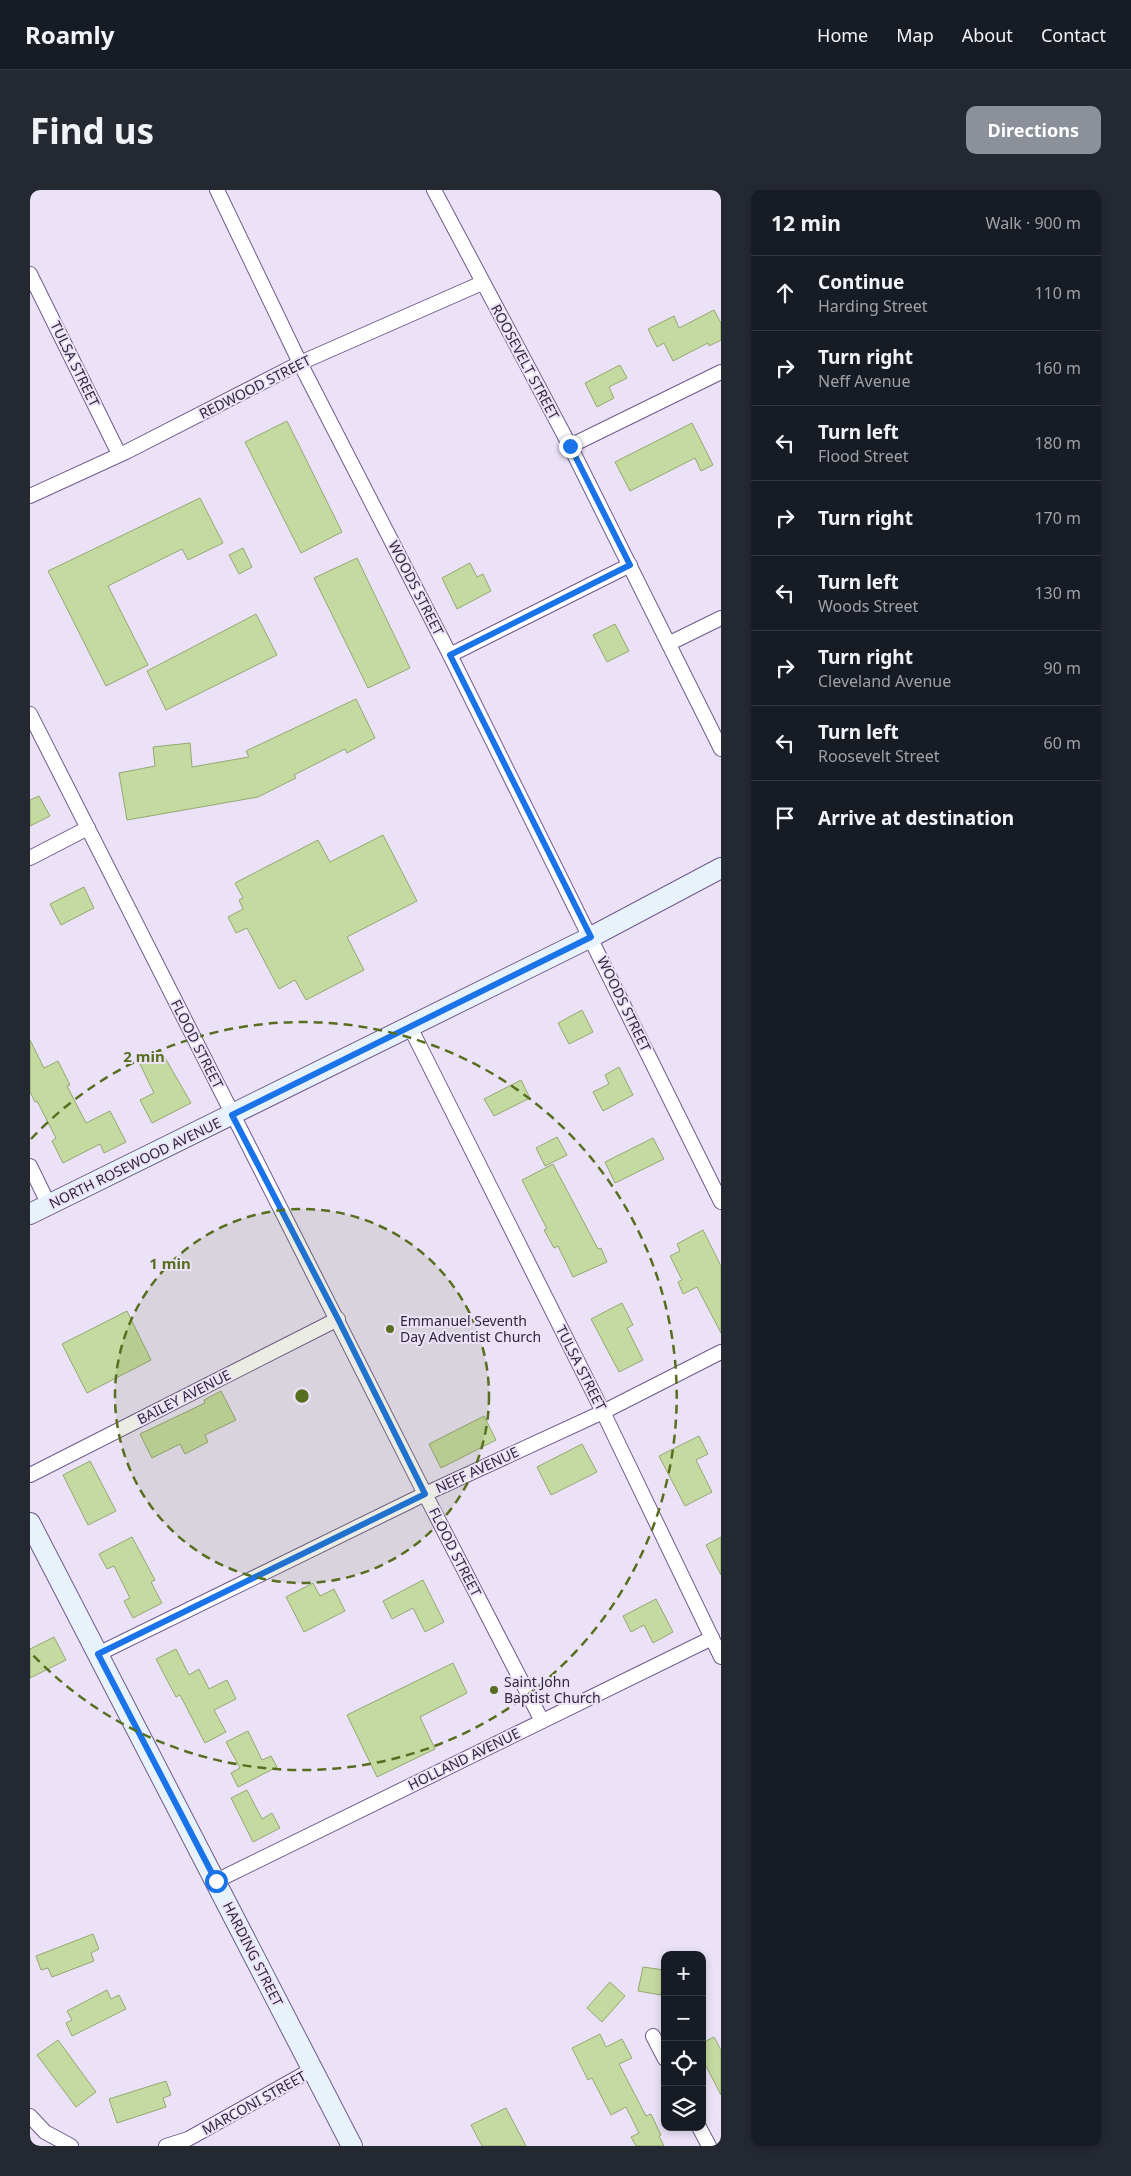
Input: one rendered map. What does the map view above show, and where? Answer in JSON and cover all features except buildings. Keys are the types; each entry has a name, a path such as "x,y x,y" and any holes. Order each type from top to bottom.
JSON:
{"street":[{"name":"WOODS STREET","path":"216,190 300,363 450,655 721,1202"},
{"name":"ROOSEVELT STREET","path":"434,190 570,446 721,748"},
{"name":"TULSA STREET","path":"30,274 119,454"},
{"name":"REDWOOD STREET","path":"30,496 119,454 300,363 482,283"},
{"path":"570,446 721,372"},
{"path":"450,655 630,565"},
{"path":"670,643 721,618"},
{"name":"FLOOD STREET","path":"30,714 232,1115 542,1721"},
{"path":"30,858 88,828"},
{"name":"NORTH ROSEWOOD AVENUE","path":"30,1214 591,937 721,868"},
{"name":"TULSA STREET","path":"410,1027 603,1412 721,1658"},
{"path":"30,1166 49,1205"},
{"name":"BAILEY AVENUE","path":"30,1475 338,1319"},
{"name":"NEFF AVENUE","path":"98,1654 425,1494 603,1412 721,1352"},
{"name":"HARDING STREET","path":"30,1522 352,2146"},
{"name":"HOLLAND AVENUE","path":"216,1881 712,1638"},
{"path":"653,2036 661,2051"},
{"name":"MARCONI STREET","path":"166,2146 188,2139 313,2070"},
{"path":"30,2116 45,2132 71,2146"},
{"path":"701,2131 709,2146"}],"place":[{"name":"Emmanuel Seventh Day Adventist Church","path":"390,1329"},
{"name":"Saint John Baptist Church","path":"494,1690"}],"route":[{"path":"216,1881 98,1654 425,1494 338,1319 232,1115 591,937 450,655 630,565 570,446"}]}
